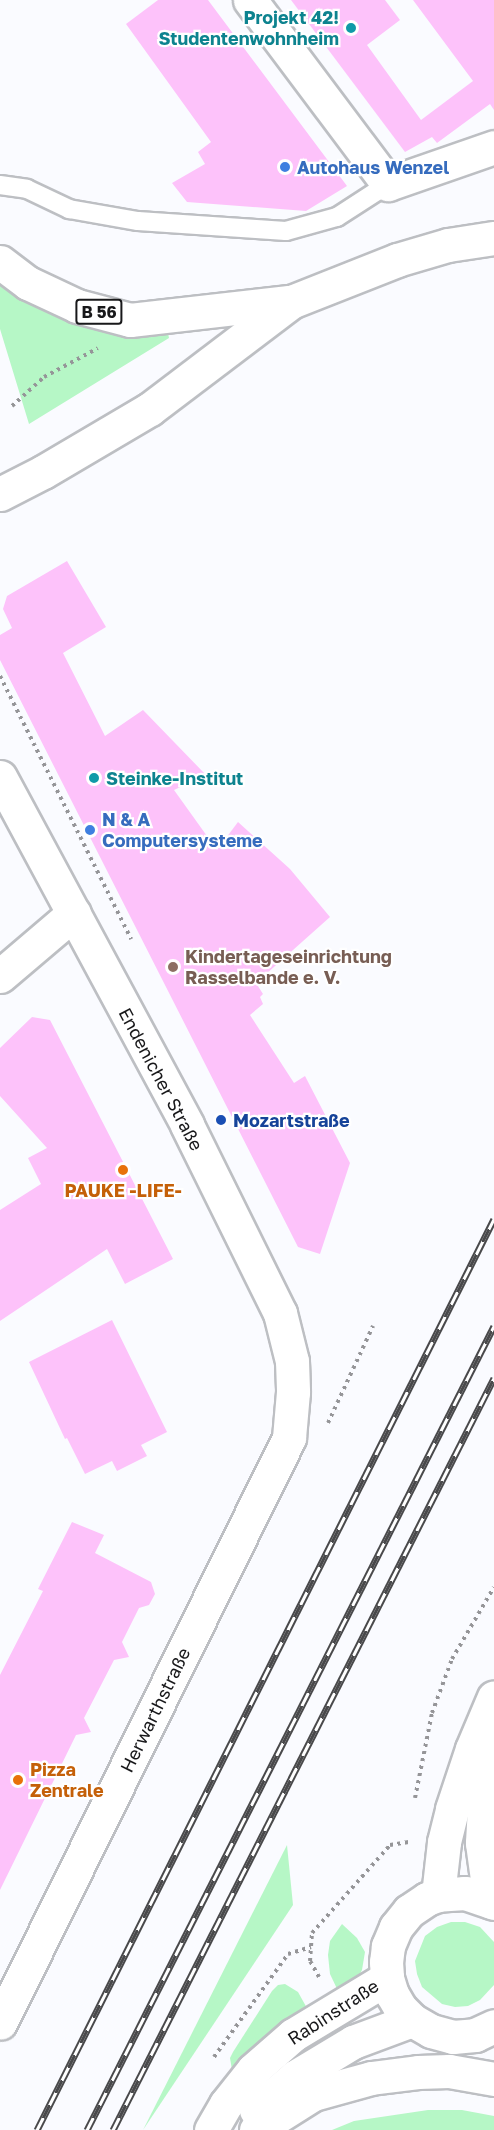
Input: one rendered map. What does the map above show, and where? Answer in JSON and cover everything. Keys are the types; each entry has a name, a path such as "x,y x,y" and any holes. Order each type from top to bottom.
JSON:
{"street":[{"path":"250,0 388,184 494,147"},
{"name":"B 56","path":"0,262 28,283 76,306 130,320 291,302 397,260 448,245 494,238"},
{"name":"B 56","path":"0,494 44,472 150,409 291,302"},
{"name":"Endenicher Straße","path":"0,777 187,1125 280,1313 292,1361 293,1392"},
{"path":"0,976 74,913"},
{"name":"Herwarthstraße","path":"0,2023 289,1438 293,1392"},
{"path":"438,1895 444,1842 452,1809 472,1749 493,1700"},
{"path":"493,1700 484,1777 482,1843 492,1902 465,1893 438,1895 409,1911 396,1927 388,1946 387,1978 400,2008 412,2020 431,2031 453,2037 475,2035 494,2026"},
{"name":"Rabinstraße","path":"211,2130 226,2104 254,2070 293,2035 387,1978"},
{"name":"Rabinstraße","path":"235,2130 270,2096 295,2078 353,2042 412,2020"},
{"path":"256,2130 314,2094 371,2078 449,2072 494,2079"}],"lane":[{"path":"0,185 27,189 69,209 138,221 286,231 337,217 388,184"}],"path":[{"path":"12,406 44,377 108,342 130,320"},
{"path":"0,676 132,940"},
{"path":"338,1404 373,1326"},
{"path":"414,1805 432,1713 452,1659 479,1617 494,1587"},
{"path":"412,1842 413,1833"},
{"path":"320,1979 310,1961 312,1933 388,1847"},
{"path":"210,2064 288,1954 311,1947"}],"green space":[{"path":"0,280 122,331 168,333 169,338 29,424 0,329"},
{"path":"287,1845 293,1905 143,2130"},
{"path":"451,1922 465,1922 480,1927 494,1942 494,1985 480,2000 468,2006 455,2007 442,2004 422,1987 417,1974 415,1961 425,1936 437,1927"},
{"path":"342,1924 357,1938 365,1952 362,1970 356,1981 339,1993 330,1974 328,1955 330,1941"},
{"path":"285,1984 298,1992 308,2010 232,2070 230,2058 233,2052 272,1991 278,1985"},
{"path":"428,2110 462,2110 494,2116 494,2130 332,2130 354,2121"}],"building":[{"path":"158,0 208,0 347,186 306,211 187,202 172,183 205,164 198,152 211,142 126,24"},
{"path":"291,0 385,0 400,20 367,45 421,120 473,81 413,0 494,0 494,110 490,104 437,143 432,137 405,152"},
{"path":"67,561 106,627 63,653 105,736 143,710 206,775 174,790 217,850 238,822 290,869 330,917 256,983 263,994 260,997 263,1004 250,1015 294,1083 305,1076 350,1163 320,1254 298,1247 0,660 0,635 12,628 3,609 7,596"},
{"path":"32,1017 50,1020 173,1259 125,1284 107,1249 0,1321 0,1210 41,1184 28,1158 47,1148 0,1096 0,1048"},
{"path":"112,1320 167,1432 141,1445 147,1456 117,1471 112,1461 85,1474 67,1438 65,1439 29,1362"},
{"path":"72,1522 104,1535 95,1553 151,1582 155,1594 149,1605 139,1608 122,1642 129,1657 114,1660 84,1718 91,1732 76,1735 0,1890 0,1675 43,1591 38,1589"}],"railway":[{"path":"37,2130 494,1219"},
{"path":"87,2130 494,1326"},
{"path":"113,2130 494,1378"}],"place":[{"name":"Projekt 42! Studentenwohnheim","path":"351,28"},
{"name":"Autohaus Wenzel","path":"285,167"},
{"name":"Steinke-Institut","path":"94,778"},
{"name":"N & A Computersysteme","path":"90,830"},
{"name":"Kindertageseinrichtung Rasselbande e. V.","path":"173,967"},
{"name":"Mozartstraße","path":"221,1120"},
{"name":"PAUKE -LIFE-","path":"123,1170"},
{"name":"Pizza Zentrale","path":"18,1780"}]}
